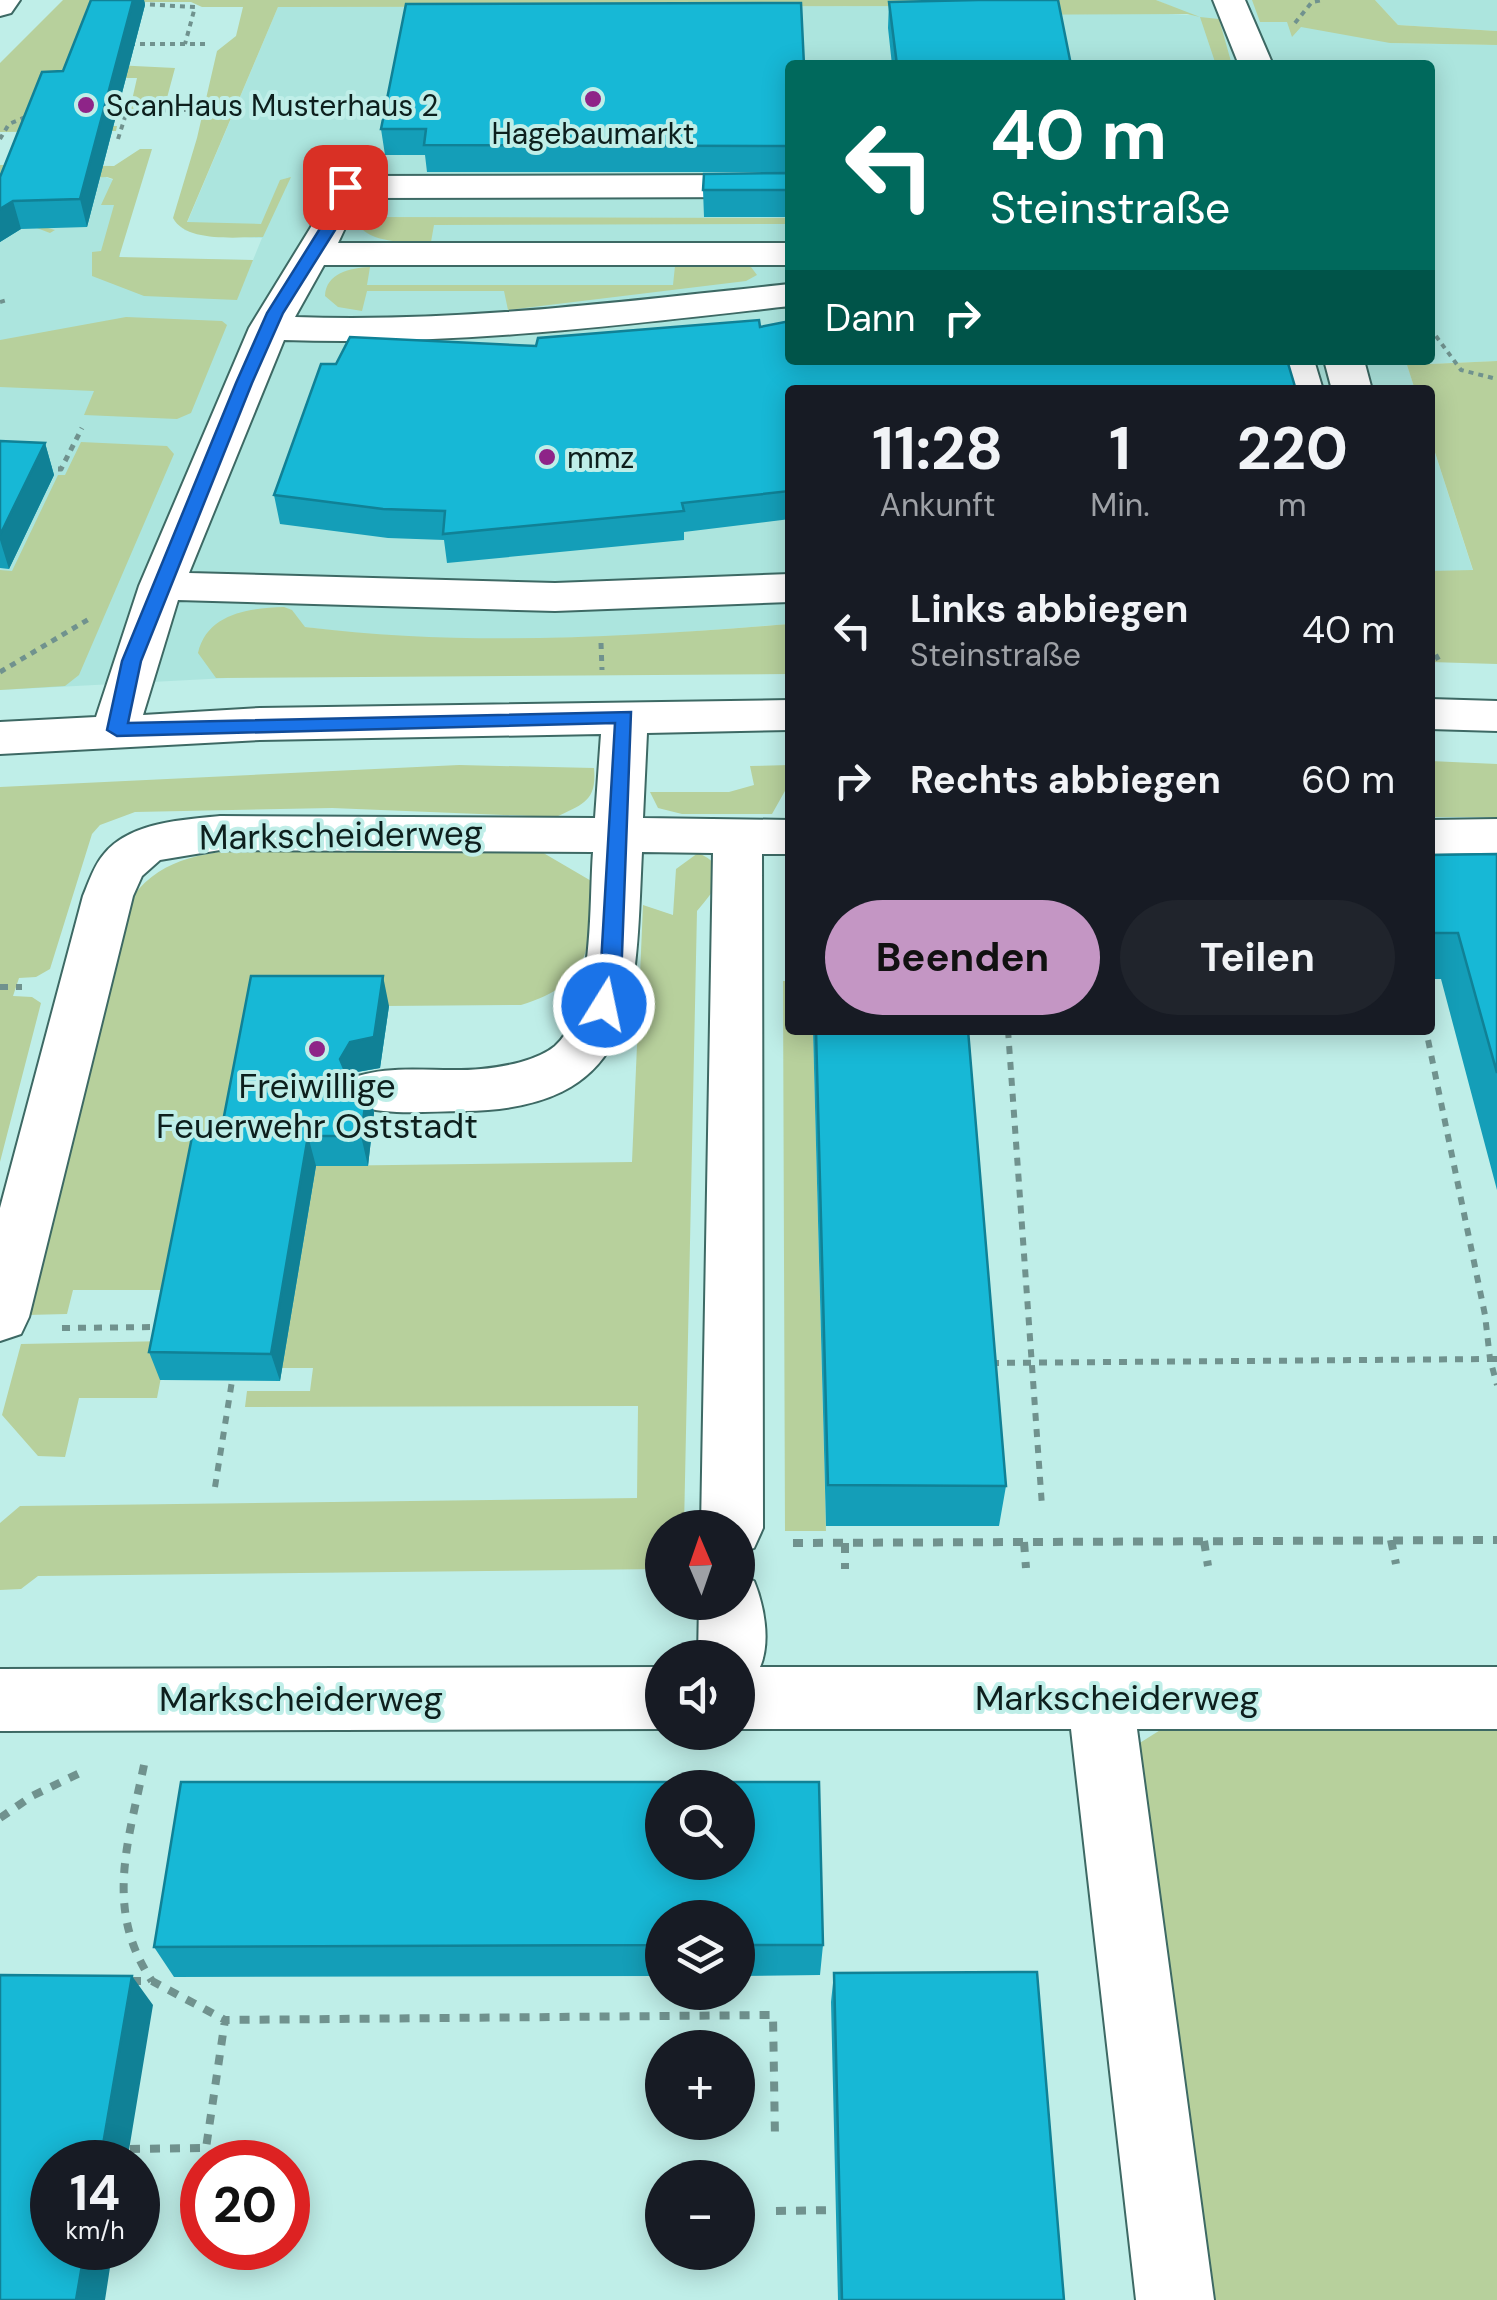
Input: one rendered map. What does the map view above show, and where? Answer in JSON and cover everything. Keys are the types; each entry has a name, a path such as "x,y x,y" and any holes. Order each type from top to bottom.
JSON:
{"street":[{"path":"1228,0 1254,60"},
{"path":"117,730 132,661 268,328 329,227 345,187 785,186"},
{"path":"312,254 785,254"},
{"path":"268,328 358,331 512,325 785,295"},
{"path":"161,586 599,598 691,597 785,588"},
{"path":"1435,714 1497,716"},
{"path":"0,738 117,730 785,715"},
{"path":"377,1091 483,1090 533,1080 573,1060 596,1028 610,981 624,717"},
{"name":"Markscheiderweg","path":"0,1316 108,896 130,855 158,841 180,837 273,830 764,838 753,1510"},
{"path":"1435,836 1497,836"},
{"path":"1100,1697 1175,2300"},
{"name":"Markscheiderweg","path":"755,1698 1497,1698"},
{"name":"Markscheiderweg","path":"0,1700 152,1719 645,1699"}],"path":[{"path":"135,4 195,7 185,44"},
{"path":"132,34 129,44 206,44"},
{"path":"118,139 126,111 189,110"},
{"path":"0,139 17,119 40,116"},
{"path":"1435,335 1462,370 1497,379"},
{"path":"43,468 60,470 82,428"},
{"path":"0,672 101,612 161,586"},
{"path":"1435,653 1444,668"},
{"path":"1008,1035 1042,1506"},
{"path":"1427,1035 1497,1385"},
{"path":"57,1328 171,1327"},
{"path":"985,1362 1494,1359"},
{"path":"214,1487 232,1381"},
{"path":"755,1536 845,1543 1497,1540"},
{"path":"1392,1540 1396,1564"},
{"path":"1204,1541 1208,1566"},
{"path":"1024,1542 1026,1568"},
{"path":"845,1543 845,1569"},
{"path":"0,1818 152,1719"},
{"path":"152,1719 124,1876 124,1921 131,1950 152,1981 225,2020 773,2015 775,2138"},
{"path":"114,1982 152,1981"},
{"path":"160,2149 206,2148 225,2020"},
{"path":"776,2211 836,2210"}],"shaded area":[{"path":"1156,0 1338,0 1390,43 1497,45 1497,361 1435,364 1435,60 785,60 785,365 1407,365 1413,385 785,385 785,624 631,636 483,640 368,635 305,627 267,676 0,690 0,175 103,176 116,181 120,258 253,260 262,238 184,230 278,7 985,6 1191,15"},
{"path":"1375,0 1497,0 1497,31 1398,25"},
{"path":"1435,453 1473,571 1435,571"}],"green space":[{"path":"63,0 1156,0 1200,17 986,15 984,6 278,7 187,222 261,224 280,180 291,177 263,237 227,238 189,232 173,218 217,51 236,36 243,7 202,7 191,2 99,2 87,7 75,42 114,65 175,68 164,109 130,109 137,78 72,78 29,126 117,126 116,131 0,132 0,63"},
{"path":"1252,0 1375,0 1398,25 1497,31 1497,45 1390,43 1301,27 1292,37 1287,22 1260,22"},
{"path":"1200,17 1219,19 1231,60 1214,60"},
{"path":"140,149 152,149 119,257 253,260 237,300 144,296 92,276 92,252 101,251 114,205 101,205 113,179 66,179 48,228 55,230 50,233 0,214 0,165 114,166"},
{"path":"356,217 785,218 785,224 434,225 431,242 387,240 360,226"},
{"path":"675,266 742,266 751,267 757,275 746,281 508,310 504,291 367,291 362,311 338,307 325,296 334,277 370,267 367,285 673,285"},
{"path":"126,317 222,321 227,325 191,413 177,419 84,415 94,391 0,387 0,340"},
{"path":"1497,361 1497,664 1435,662 1435,571 1473,570 1435,452 1435,385 1413,385 1407,365"},
{"path":"81,442 167,446 174,454 79,675 65,686 0,690 0,570 12,571 58,475 65,475"},
{"path":"257,609 292,610 305,627 426,637 608,636 785,624 785,674 216,678 198,653 203,640 220,621"},
{"path":"1435,761 1497,764 1497,817 1435,817"},
{"path":"459,765 594,768 593,788 586,800 556,817 332,808 135,812 100,825 92,834 50,969 36,977 19,978 13,996 32,997 41,1003 0,1162 0,787"},
{"path":"785,765 785,791 772,814 682,814 658,808 650,792 729,792 754,785 750,766"},
{"path":"272,848 540,851 593,882 590,926 582,960 562,986 521,1005 260,1007 230,1167 157,1314 161,1290 73,1290 67,1314 27,1315 133,896 147,881 178,862 215,853"},
{"path":"698,853 709,859 719,873 715,887 697,911 684,1510 645,1510 645,1569 38,1576 21,1589 0,1590 0,1523 20,1506 637,1498 638,1406 245,1407 247,1391 310,1391 313,1368 282,1368 316,1166 632,1162 643,905 673,915 676,869"},
{"path":"783,981 785,1035 813,1035 826,1531 785,1531"},
{"path":"168,1341 157,1398 79,1398 65,1457 38,1456 2,1415 21,1344"},
{"path":"1173,1722 1497,1723 1497,2300 1202,2300 1127,1751"}],"building":[{"path":"91,0 133,0 80,199 13,201 0,209 0,177 42,72 63,71"},
{"path":"1058,0 1070,60 896,60 889,2"},
{"name":"Hagebaumarkt","path":"801,3 804,60 785,60 785,146 424,145 426,129 381,129 406,4"},
{"path":"785,173 785,190 703,190 704,174"},
{"name":"mmz","path":"759,320 760,327 785,322 785,365 1288,365 1294,385 785,385 785,492 682,503 684,511 443,534 445,511 383,509 274,495 321,364 336,364 350,337 536,346 538,338"},
{"path":"0,441 45,443 0,535"},
{"path":"1497,854 1497,1073 1458,933 1435,933 1435,855"},
{"path":"251,976 383,976 374,1037 350,1042 340,1059 348,1078 368,1084 361,1136 308,1136 271,1354 149,1352 192,1137 220,1137"},
{"path":"816,1035 968,1035 1006,1486 828,1485"},
{"path":"181,1782 645,1782 645,1880 755,1880 755,1782 819,1782 823,1945 755,1945 755,1900 645,1900 645,1945 154,1947"},
{"path":"1037,1972 1064,2300 842,2300 834,1973"},
{"path":"0,1975 132,1976 104,2140 30,2140 30,2270 81,2270 76,2300 0,2300"}],"place":[{"name":"Hagebaumarkt","path":"593,99"},
{"name":"ScanHaus Musterhaus 2","path":"86,105"},
{"name":"mmz","path":"547,457"},
{"name":"Freiwillige Feuerwehr Oststadt","path":"317,1049"}],"route":[{"path":"345,187 329,227 275,313 244,383 147,620 132,661 117,730 624,717 610,981 604,1005"}]}
